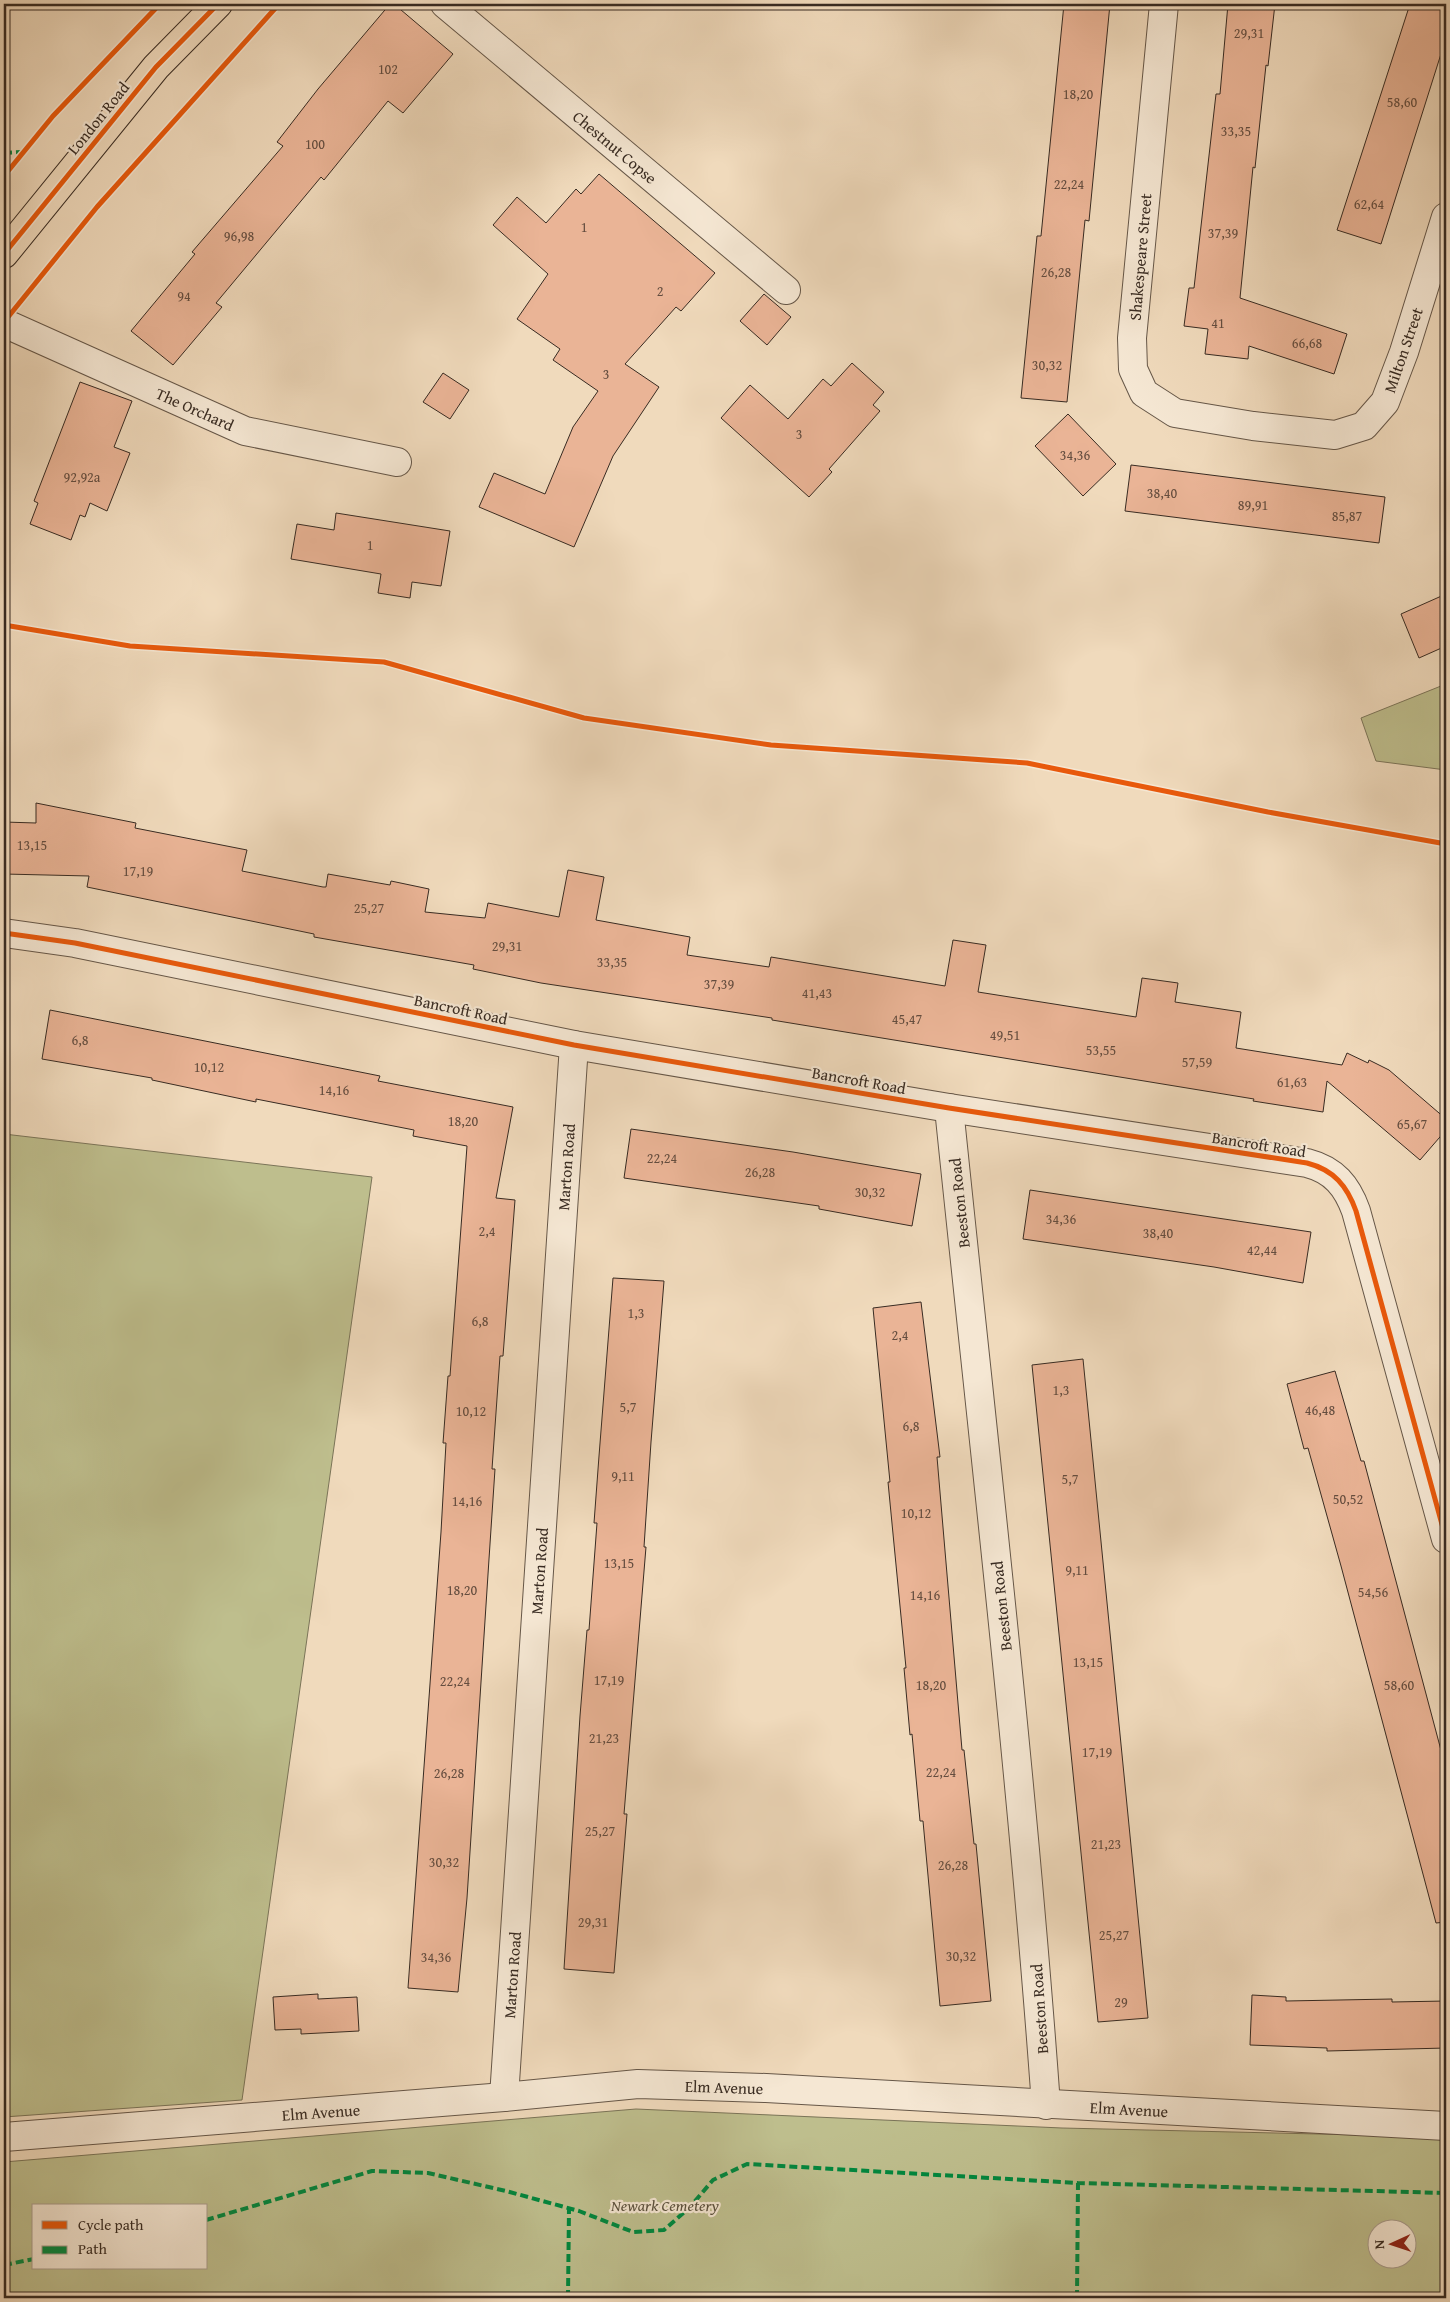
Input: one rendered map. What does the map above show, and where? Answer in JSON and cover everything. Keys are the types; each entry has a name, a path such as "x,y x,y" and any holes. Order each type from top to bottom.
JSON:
{"main road":[{"name":"London Road","path":"4,254 156,68 218,4"}],"street":[{"name":"Chestnut Copse","path":"445,4 786,290"},
{"name":"Shakespeare Street","path":"1164,4 1132,338 1133,369 1144,393 1175,413 1253,426"},
{"name":"Milton Street","path":"1253,426 1335,435 1364,426 1385,402 1404,352 1446,217"},
{"name":"The Orchard","path":"4,323 245,431 397,462"},
{"name":"Bancroft Road","path":"4,933 76,943 574,1045 949,1108 1307,1163 1327,1170 1336,1176 1351,1197 1356,1211 1446,1539"},
{"name":"Marton Road","path":"504,2097 574,1045"},
{"name":"Beeston Road","path":"949,1108 1017,1757 1033,1925 1046,2105"},
{"name":"Elm Avenue","path":"4,2136 504,2097 638,2084 766,2088 1446,2126"}],"green space":[{"path":"1446,684 1446,770 1376,761 1361,718"},
{"path":"4,1134 372,1177 242,2100 4,2117"},
{"name":"Newark Cemetery","path":"636,2109 1062,2128 1446,2137 1446,2298 4,2298 4,2162"}],"building":[{"path":"390,4 394,4 453,54 403,113 388,101 324,180 321,177 216,303 222,307 173,365 131,331 195,254 192,252 283,146 277,142 318,89"},
{"path":"1064,4 1110,4 1089,221 1085,220 1067,402 1021,398 1037,236 1041,236"},
{"path":"1228,4 1275,4 1268,66 1266,65 1255,168 1253,167 1240,298 1347,334 1334,374 1249,346 1248,359 1205,354 1208,329 1184,326 1189,288 1194,288 1216,94 1220,94"},
{"path":"1410,4 1446,4 1446,38 1381,244 1337,230"},
{"path":"599,174 715,273 681,311 676,307 625,364 659,387 613,456 574,547 479,507 494,473 545,494 573,427 598,391 553,360 560,349 517,319 548,274 493,225 517,197 546,223 576,189 581,194"},
{"path":"764,294 791,317 767,345 740,321"},
{"path":"852,363 884,392 873,405 880,411 829,469 832,472 809,497 721,418 750,385 788,419 823,379 831,386"},
{"path":"443,373 469,390 450,419 423,402"},
{"path":"80,382 132,401 114,447 130,453 107,511 90,503 85,517 80,515 71,540 30,524 38,503 34,501"},
{"path":"1068,414 1116,464 1083,496 1035,446"},
{"path":"1131,465 1385,497 1379,543 1125,511"},
{"path":"336,513 450,531 441,586 412,582 410,598 378,593 381,574 291,559 297,524 334,530"},
{"path":"1446,594 1446,646 1419,658 1401,614"},
{"path":"36,803 136,823 135,828 247,850 242,871 323,887 326,887 328,874 390,885 391,881 429,889 425,912 485,918 488,903 559,917 568,870 604,877 596,920 690,937 687,955 769,967 771,957 945,986 953,940 986,945 978,992 1136,1017 1142,978 1178,983 1175,1002 1241,1012 1236,1048 1342,1065 1347,1053 1368,1063 1369,1060 1389,1070 1446,1119 1446,1130 1420,1160 1327,1081 1323,1112 772,1020 772,1018 541,983 473,969 474,965 314,937 314,934 87,887 89,876 4,874 4,822 36,823"},
{"path":"50,1010 380,1076 378,1081 513,1107 496,1198 515,1200 503,1356 500,1356 492,1469 495,1469 467,1898 458,1992 408,1988 441,1532 446,1443 443,1443 448,1376 450,1376 467,1146 413,1136 414,1130 256,1099 256,1102 152,1080 152,1078 42,1059"},
{"path":"631,1129 793,1152 921,1174 912,1226 819,1209 819,1206 624,1178"},
{"path":"1030,1190 1311,1232 1303,1283 1214,1267 1023,1239"},
{"path":"613,1278 664,1281 651,1442 644,1547 646,1547 624,1814 627,1814 614,1973 564,1969 580,1716 587,1630 589,1630 597,1523 594,1523"},
{"path":"921,1302 940,1457 937,1457 962,1750 964,1750 974,1844 976,1844 991,2001 940,2006 923,1821 920,1821 912,1734 910,1735 904,1668 906,1668 888,1482 890,1482 873,1308"},
{"path":"1083,1359 1148,2018 1098,2022 1032,1365"},
{"path":"1335,1371 1361,1461 1364,1461 1446,1769 1446,1922 1436,1923 1341,1566 1308,1448 1304,1449 1287,1384"},
{"path":"318,1994 318,1999 357,1997 359,2031 301,2034 301,2029 275,2030 273,1997"},
{"path":"1252,1995 1286,1997 1286,2001 1392,1999 1392,2002 1446,2001 1446,2048 1327,2051 1327,2048 1250,2045"}],"marked path":[{"path":"4,153 22,152"},
{"path":"208,2219 372,2171 428,2173 506,2191 579,2211 633,2232 664,2230 690,2207 713,2180 747,2164 1078,2183 1446,2193"},
{"path":"1077,2298 1078,2183"},
{"path":"568,2298 569,2208"},
{"path":"4,2265 32,2259"}],"cycle path":[{"path":"4,176 53,116 160,4"},
{"path":"4,254 156,67 218,4"},
{"path":"4,322 97,207 279,4"},
{"path":"4,625 130,646 384,662 584,718 771,745 1027,763 1268,812 1446,844"},
{"path":"4,933 75,943 574,1045 949,1108 1307,1163 1316,1166 1338,1180 1344,1187 1356,1211 1446,1539"}]}
